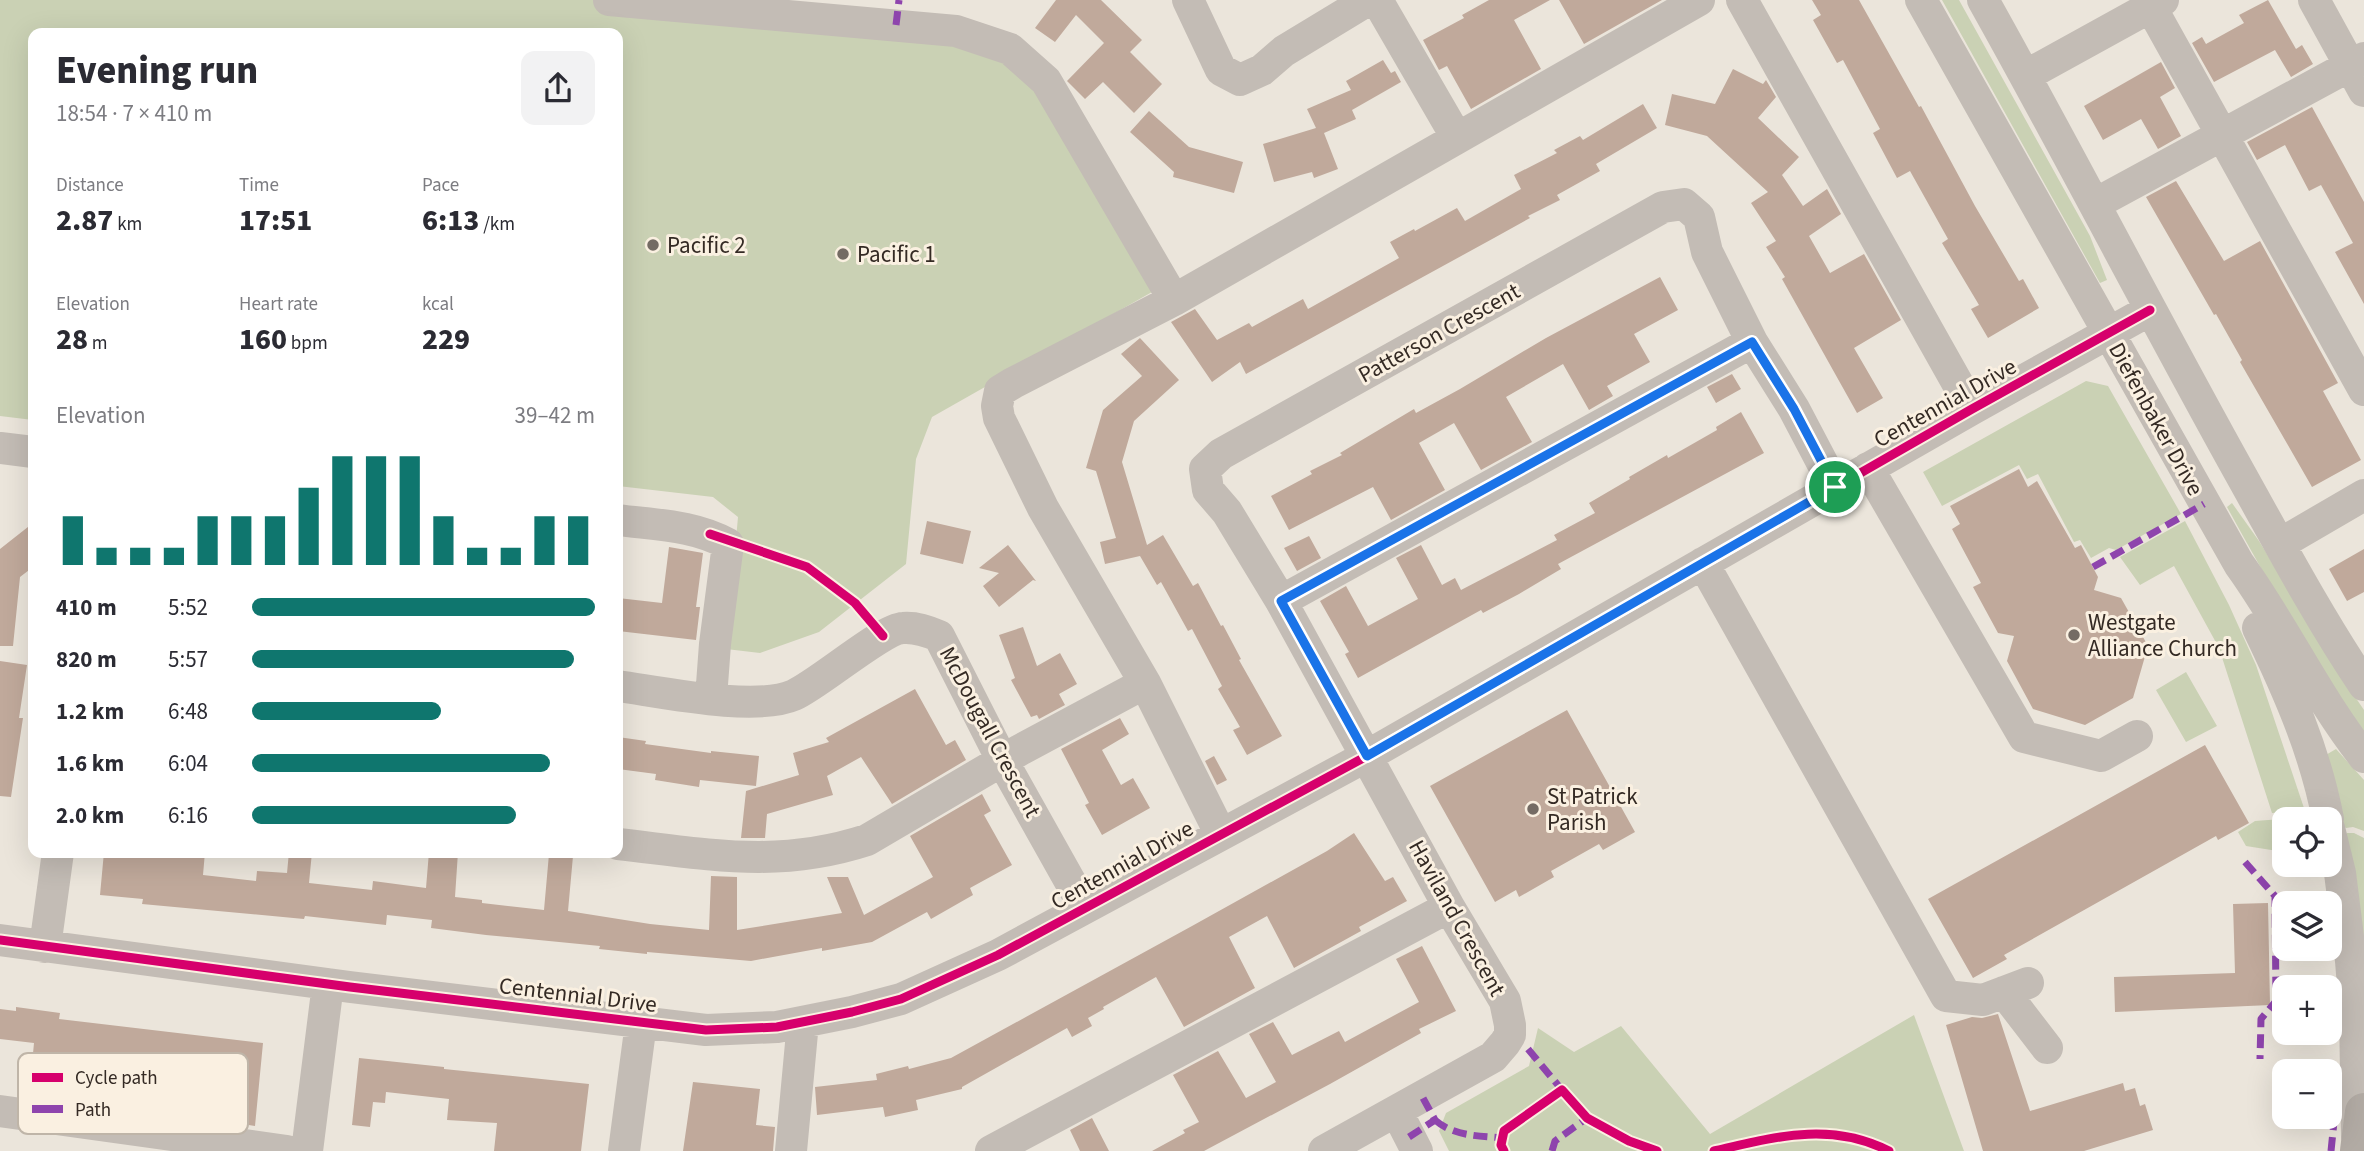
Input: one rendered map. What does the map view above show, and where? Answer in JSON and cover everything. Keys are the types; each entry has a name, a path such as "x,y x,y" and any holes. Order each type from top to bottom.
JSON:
{"main road":[{"path":"2358,1151 2364,1112"}],"street":[{"path":"609,0 956,31 1010,50 1046,80 1174,300"},
{"path":"1188,0 1221,70 1240,80 1262,70 1284,51 1368,0"},
{"path":"1377,0 1457,138"},
{"path":"1220,833 1144,683 1043,508 999,418 997,406 1000,391 1174,300 1699,0"},
{"path":"1742,0 1972,409"},
{"name":"Diefenbaker Drive","path":"1921,0 2239,564 2258,590 2335,717 2364,757"},
{"name":"Diefenbaker Drive","path":"1983,0 2280,544 2363,682"},
{"path":"2095,204 2223,133 2359,71 2314,0"},
{"path":"2025,76 2154,2 2364,390"},
{"name":"Patterson Crescent","path":"1367,756 1281,601 1227,512 1208,490 1205,469 1221,454 1663,207 1684,204 1699,217 1707,252 1752,342 1794,409 1835,487"},
{"name":"Centennial Drive","path":"0,940 328,984 706,1030 777,1027 901,999 998,955 1367,756 1868,468 2150,310"},
{"path":"1281,601 1752,342"},
{"path":"0,448 28,451"},
{"path":"1868,468 2024,737 2101,756 2137,736"},
{"path":"2280,544 2364,495"},
{"path":"623,521 691,529 710,534 728,544 711,698"},
{"path":"1703,563 1946,996 1983,1000 2016,987 2047,1048"},
{"path":"2239,564 2243,597 2286,685 2308,741 2325,807"},
{"name":"McDougall Crescent","path":"623,687 748,702 776,700 793,695 900,627 922,629 939,636 1002,761 1085,908"},
{"path":"623,845 742,858 820,853 867,839 1144,683"},
{"name":"Haviland Crescent","path":"1324,1151 1493,1057 1510,1035 1505,1001 1367,756"},
{"path":"45,947 57,858"},
{"path":"2340,877 2355,1011 2358,1151"},
{"path":"991,1151 1450,906"},
{"path":"307,1151 328,984"},
{"path":"791,1151 803,1022"},
{"path":"624,1151 641,1023"},
{"path":"0,1111 18,1114"},
{"path":"1397,1112 1417,1151"},
{"path":"165,1134 287,1151"}],"green space":[{"path":"0,0 642,0 953,33 1031,69 1159,288 932,417 916,459 906,564 819,632 760,653 726,649 738,517 713,497 623,487 623,28 28,28 28,419 0,416"},
{"path":"1942,0 1959,0 2090,236 2107,280 2100,283"},
{"path":"2086,381 2108,386 2181,514 2116,550 2109,548 2091,558 2080,540 2074,542 2038,474 2027,479 2019,465 1942,506 1923,472"},
{"path":"2232,503 2259,541 2364,710 2364,738 2310,653 2260,566 2227,507"},
{"path":"2185,521 2229,605 2256,665 2304,807 2272,807 2272,813 2219,648 2174,566 2140,585 2120,557"},
{"path":"2186,672 2217,726 2186,742 2156,690"},
{"path":"2336,749 2364,780 2364,831 2342,825 2342,807 2335,807 2324,756"},
{"path":"2272,820 2272,850 2246,846 2238,832 2255,821"},
{"path":"2347,833 2364,838 2364,990 2343,839"},
{"path":"1914,1015 1964,1151 1449,1151 1439,1131 1446,1113 1529,1066 1538,1028 1574,1052 1621,1026 1710,1134"}],"building":[{"path":"1056,0 1101,0 1142,40 1130,52 1162,84 1134,113 1103,82 1085,99 1067,81 1104,43 1076,15 1055,42 1035,28"},
{"path":"1489,0 1550,0 1514,20 1541,69 1471,109 1447,66 1439,70 1423,40 1464,18 1462,15"},
{"path":"1559,0 1662,0 1584,44"},
{"path":"1812,0 1859,0 1975,206 2019,281 2023,279 2039,308 1988,338 1971,309 1979,305 1942,243 1948,239 1910,171 1897,178 1873,133 1880,129 1843,60 1837,63 1813,20 1821,15"},
{"path":"2268,0 2296,49 2302,45 2313,64 2291,77 2275,50 2214,82 2192,43 2202,37 2206,44 2244,23 2239,15"},
{"path":"1383,60 1391,73 1395,71 1401,82 1352,110 1356,119 1324,133 1338,169 1314,178 1312,172 1274,182 1263,144 1316,128 1307,109 1351,90 1346,81"},
{"path":"2161,62 2175,88 2160,97 2181,136 2158,149 2141,119 2103,140 2084,106"},
{"path":"1733,69 1763,84 1766,80 1776,97 1758,118 1799,157 1782,175 1803,206 1827,189 1841,214 1809,236 1830,273 1864,254 1901,320 1854,348 1883,398 1857,413 1782,279 1785,277 1766,247 1776,241 1751,203 1768,192 1707,136 1665,125 1672,94 1715,104"},
{"path":"1643,104 1657,128 1596,164 1600,171 1557,195 1560,200 1246,374 1240,362 1212,382 1171,322 1195,309 1217,340 1249,323 1252,327 1303,299 1308,309 1399,258 1390,242 1457,208 1465,221 1521,189 1514,175 1557,153 1554,150 1580,136 1583,140"},
{"path":"2312,107 2364,202 2364,304 2335,252 2353,243 2321,185 2309,191 2285,145 2257,160 2247,142"},
{"path":"1149,111 1189,147 1243,162 1234,193 1173,177 1174,172 1130,132"},
{"path":"2176,181 2224,261 2260,241 2338,383 2323,391 2361,460 2312,487 2240,362 2242,360 2216,314 2214,315 2146,197"},
{"path":"1660,277 1678,310 1634,334 1650,362 1607,386 1613,396 1589,410 1563,364 1506,397 1532,442 1481,470 1454,423 1419,443 1445,490 1391,520 1373,487 1289,530 1271,496 1312,474 1310,471 1342,455 1340,453 1414,409 1416,413 1546,338"},
{"path":"1140,338 1179,380 1134,421 1122,462 1147,545 1163,535 1193,586 1198,583 1282,736 1247,755 1233,730 1240,727 1218,689 1222,686 1192,629 1188,631 1161,582 1157,585 1140,556 1105,564 1100,542 1116,538 1096,471 1086,468 1103,410 1142,376 1121,354"},
{"path":"1732,374 1741,389 1716,403 1707,387"},
{"path":"1741,412 1764,453 1558,564 1561,569 1519,594 1483,613 1481,610 1358,678 1345,654 1349,652 1320,601 1346,586 1368,626 1418,599 1396,558 1421,545 1442,585 1455,578 1461,590 1557,540 1554,535 1595,513 1589,503 1667,455 1668,458 1717,430 1716,427"},
{"name":"Westgate Alliance Church","path":"2019,469 2028,487 2037,481 2075,548 2081,545 2098,577 2094,590 2121,598 2148,646 2133,698 2085,725 2033,709 2007,661 2014,636 1998,633 1973,587 1981,583 1952,529 1960,524 1950,506"},
{"path":"927,521 971,531 963,564 920,554"},
{"path":"28,527 28,571 20,577 13,646 0,646 0,549"},
{"path":"1309,536 1321,558 1297,571 1284,548"},
{"path":"1008,545 1036,581 1033,580 999,607 983,586 999,573 979,568"},
{"path":"669,547 703,553 696,607 700,607 696,640 623,632 623,599 662,603"},
{"path":"2364,549 2364,592 2347,601 2329,569"},
{"path":"1023,627 1037,666 1060,653 1077,684 1059,694 1065,705 1039,719 1037,715 1031,717 1011,680 1015,678 999,635"},
{"path":"0,661 27,665 19,718 23,718 11,797 0,796"},
{"path":"915,689 946,745 955,740 966,760 892,804 861,757 827,776 833,795 767,814 765,838 741,838 746,791 799,775 793,753 829,742 826,738"},
{"name":"St Patrick Parish","path":"1567,710 1635,832 1603,850 1599,844 1551,871 1554,877 1519,897 1516,890 1495,902 1430,786"},
{"path":"1120,718 1129,734 1102,750 1121,785 1133,778 1150,808 1102,835 1085,805 1089,803 1061,749"},
{"path":"623,738 646,741 645,744 711,753 759,756 756,786 700,780 699,787 655,780 656,774 623,770"},
{"path":"2205,745 2249,823 2218,840 2216,836 2004,955 2007,959 1973,978 1928,899"},
{"path":"1214,756 1227,780 1217,785 1205,761"},
{"path":"982,794 991,811 984,815 1012,865 970,888 973,895 931,919 927,912 872,942 751,961 647,954 599,949 600,946 486,935 431,928 432,920 387,915 386,925 142,904 143,899 100,895 103,858 204,858 203,875 256,881 257,871 287,873 288,858 311,858 309,883 372,890 373,881 426,888 428,858 458,858 455,897 544,910 549,858 573,858 568,911 709,930 711,876 737,877 737,930 842,913 827,877 848,877 864,915 933,877 910,836"},
{"path":"1354,833 1385,881 1393,877 1407,901 1359,927 1361,931 1294,968 1267,916 1229,937 1255,988 1184,1027 1156,977 1088,1018 1092,1026 1072,1037 1067,1028 962,1089 916,1100 918,1110 885,1117 883,1107 817,1115 815,1087 877,1080 876,1074 951,1058 1327,851"},
{"path":"2268,903 2270,1005 2115,1012 2114,977 2235,973 2233,904"},
{"path":"1422,946 1456,1011 1419,1029 1421,1033 1330,1084 1204,1151 1152,1151 1199,1122 1173,1075 1218,1051 1246,1098 1276,1082 1249,1034 1273,1022 1292,1055 1339,1031 1345,1042 1419,1002 1396,959"},
{"path":"16,1007 60,1013 59,1019 263,1043 255,1126 248,1125 248,1053 33,1053 34,1043 0,1039 0,1009 16,1011"},
{"path":"1998,1014 2030,1111 2123,1083 2125,1091 2135,1088 2140,1106 2145,1104 2153,1130 2084,1151 1983,1151 1946,1025 1972,1017 1982,1018"},
{"path":"359,1058 589,1084 581,1151 494,1151 497,1123 447,1120 449,1099 386,1092 385,1103 373,1102 370,1127 352,1125"},
{"path":"693,1082 760,1089 756,1125 775,1127 773,1151 683,1151"},
{"path":"1092,1118 1109,1151 1080,1151 1070,1130"}],"marked path":[{"path":"896,25 899,0"},
{"path":"2093,567 2204,504"},
{"path":"2245,862 2275,896 2276,1001 2261,1019 2260,1059"},
{"path":"1528,1049 1562,1090"},
{"path":"1409,1137 1435,1120 1423,1098"},
{"path":"1552,1151 1555,1141 1587,1118"},
{"path":"1435,1120 1458,1132 1503,1138"},
{"path":"2331,1151 2333,1129"}],"cycle path":[{"path":"0,940 350,987 706,1030 777,1027 901,999 998,955 1367,756 2150,310"},
{"path":"710,534 807,567 855,603 883,636"},
{"path":"1504,1151 1501,1145 1504,1131 1562,1090 1587,1118 1629,1141 1657,1151"},
{"path":"1714,1151 1802,1134 1845,1136 1889,1151"}],"place":[{"name":"Pacific 2","path":"653,245"},
{"name":"Pacific 1","path":"843,254"},
{"name":"Westgate Alliance Church","path":"2074,635"},
{"name":"St Patrick Parish","path":"1533,809"}],"route":[{"path":"1752,342 1794,409 1835,487 1367,756 1281,601 1752,342"}]}
